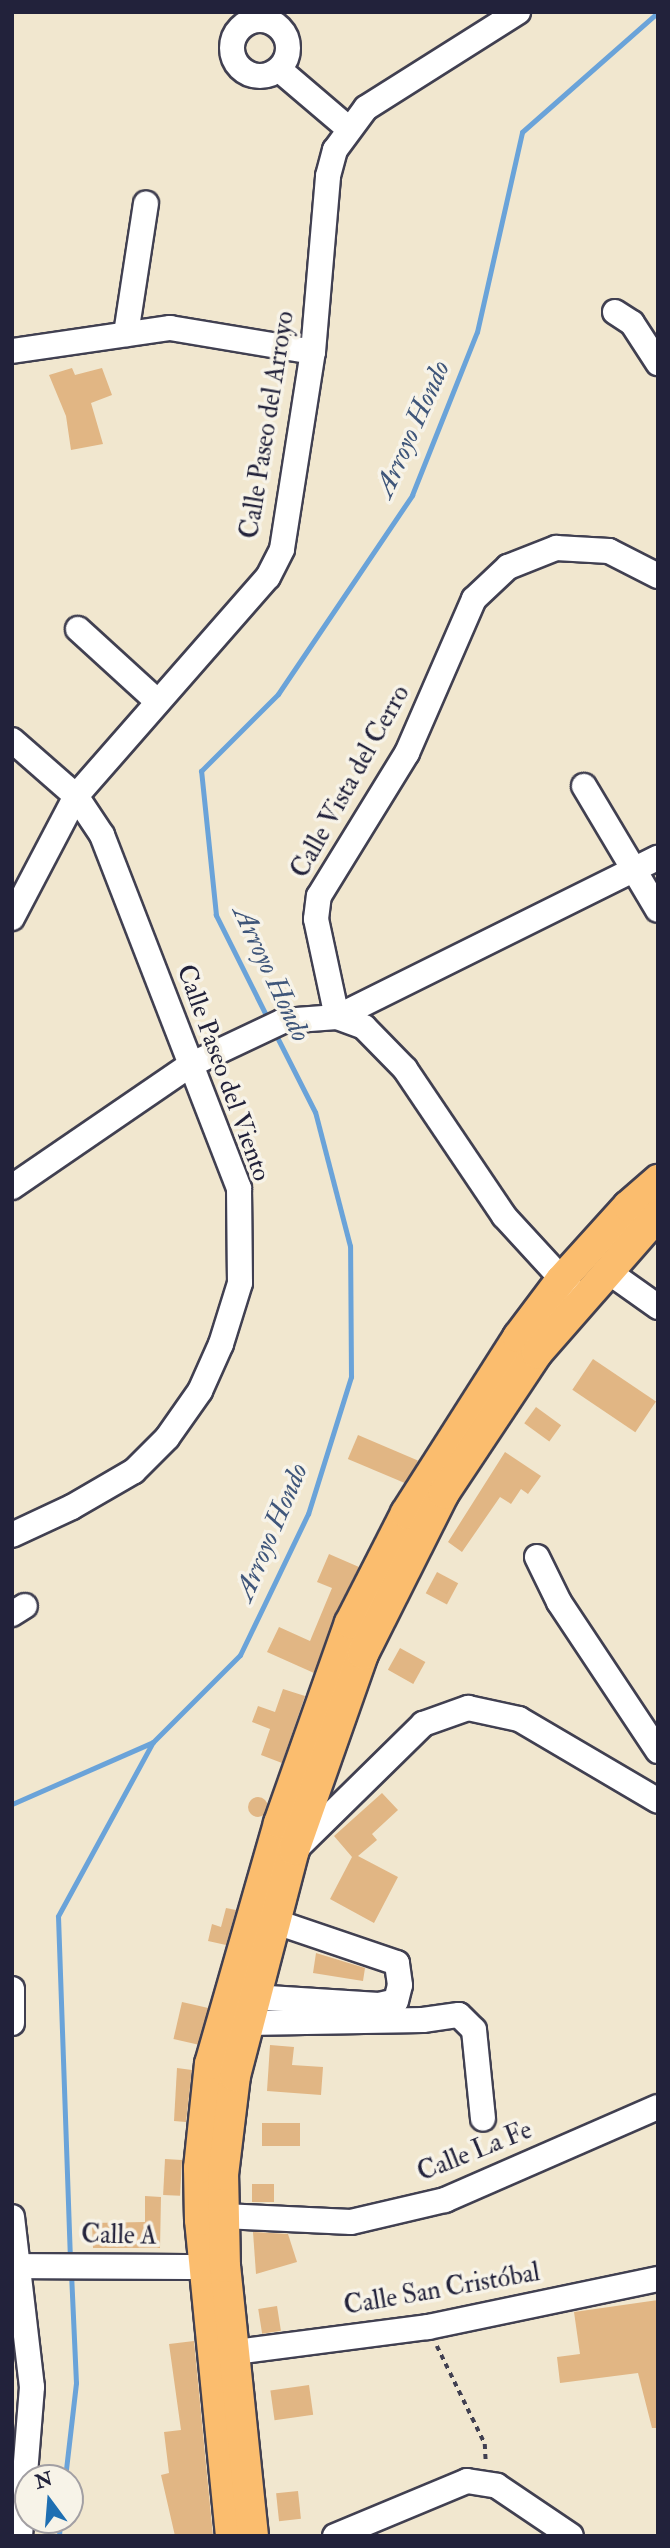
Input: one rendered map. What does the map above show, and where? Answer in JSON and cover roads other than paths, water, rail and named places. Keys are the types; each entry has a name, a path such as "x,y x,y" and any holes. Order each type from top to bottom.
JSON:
{"main road":[{"path":"231,2536 215,2267 223,2216 227,2123 244,2006 279,1822 356,1610 445,1450 571,1289 628,1206 658,1180"},
{"path":"253,2536 235,2352 215,2267 199,2168 204,2108 276,1922 294,1850 340,1715 393,1587 468,1452 537,1353 571,1289 606,1270 658,1215"}],"street":[{"name":"Calle Paseo del Arroyo","path":"12,918 76,796 268,577 282,549 313,352 328,176 348,128 388,92 507,16"},
{"path":"281,71 348,128"},
{"path":"126,334 146,204"},
{"path":"615,312 632,323 658,363"},
{"path":"12,351 170,328 313,352"},
{"name":"Calle Vista del Cerro","path":"337,1017 316,919 324,885 407,754 474,599 508,567 556,548 609,551 658,576"},
{"path":"78,629 158,702"},
{"name":"Calle Paseo del Viento","path":"12,740 76,796 102,835 239,1188 240,1283 221,1344 200,1391 167,1438 134,1471 72,1507 12,1535"},
{"path":"584,786 658,910"},
{"path":"337,1017 658,858"},
{"path":"12,1187 190,1065 283,1021 310,1016 337,1017 364,1027 404,1069 504,1216 571,1289"},
{"path":"606,1270 658,1307"},
{"path":"537,1558 565,1611 658,1751"},
{"path":"294,1850 423,1724 468,1708 519,1719 658,1801"},
{"path":"244,2006 379,2005 396,2001 400,1985 397,1963 276,1922"},
{"path":"12,1989 12,2024"},
{"path":"244,2006 423,2020 458,2015 474,2030 483,2119"},
{"name":"Calle La Fe","path":"223,2216 351,2222 445,2200 658,2107"},
{"path":"12,2217 22,2392 20,2536"},
{"name":"Calle A","path":"16,2266 215,2267"},
{"name":"Calle San Cristóbal","path":"235,2352 428,2327 658,2279"},
{"path":"335,2536 388,2526 467,2481 497,2486 571,2536"}],"waterway":[{"name":"Arroyo Hondo","path":"269,1021 216,915 201,771 278,694 412,495 477,332 522,132 658,12"},
{"name":"Arroyo Hondo","path":"70,2260 58,1916 153,1742 240,1655 308,1514 351,1377 350,1246 315,1112 275,1033"},
{"path":"12,1804 153,1742"},
{"path":"67,2464 76,2383 71,2273"}]}
